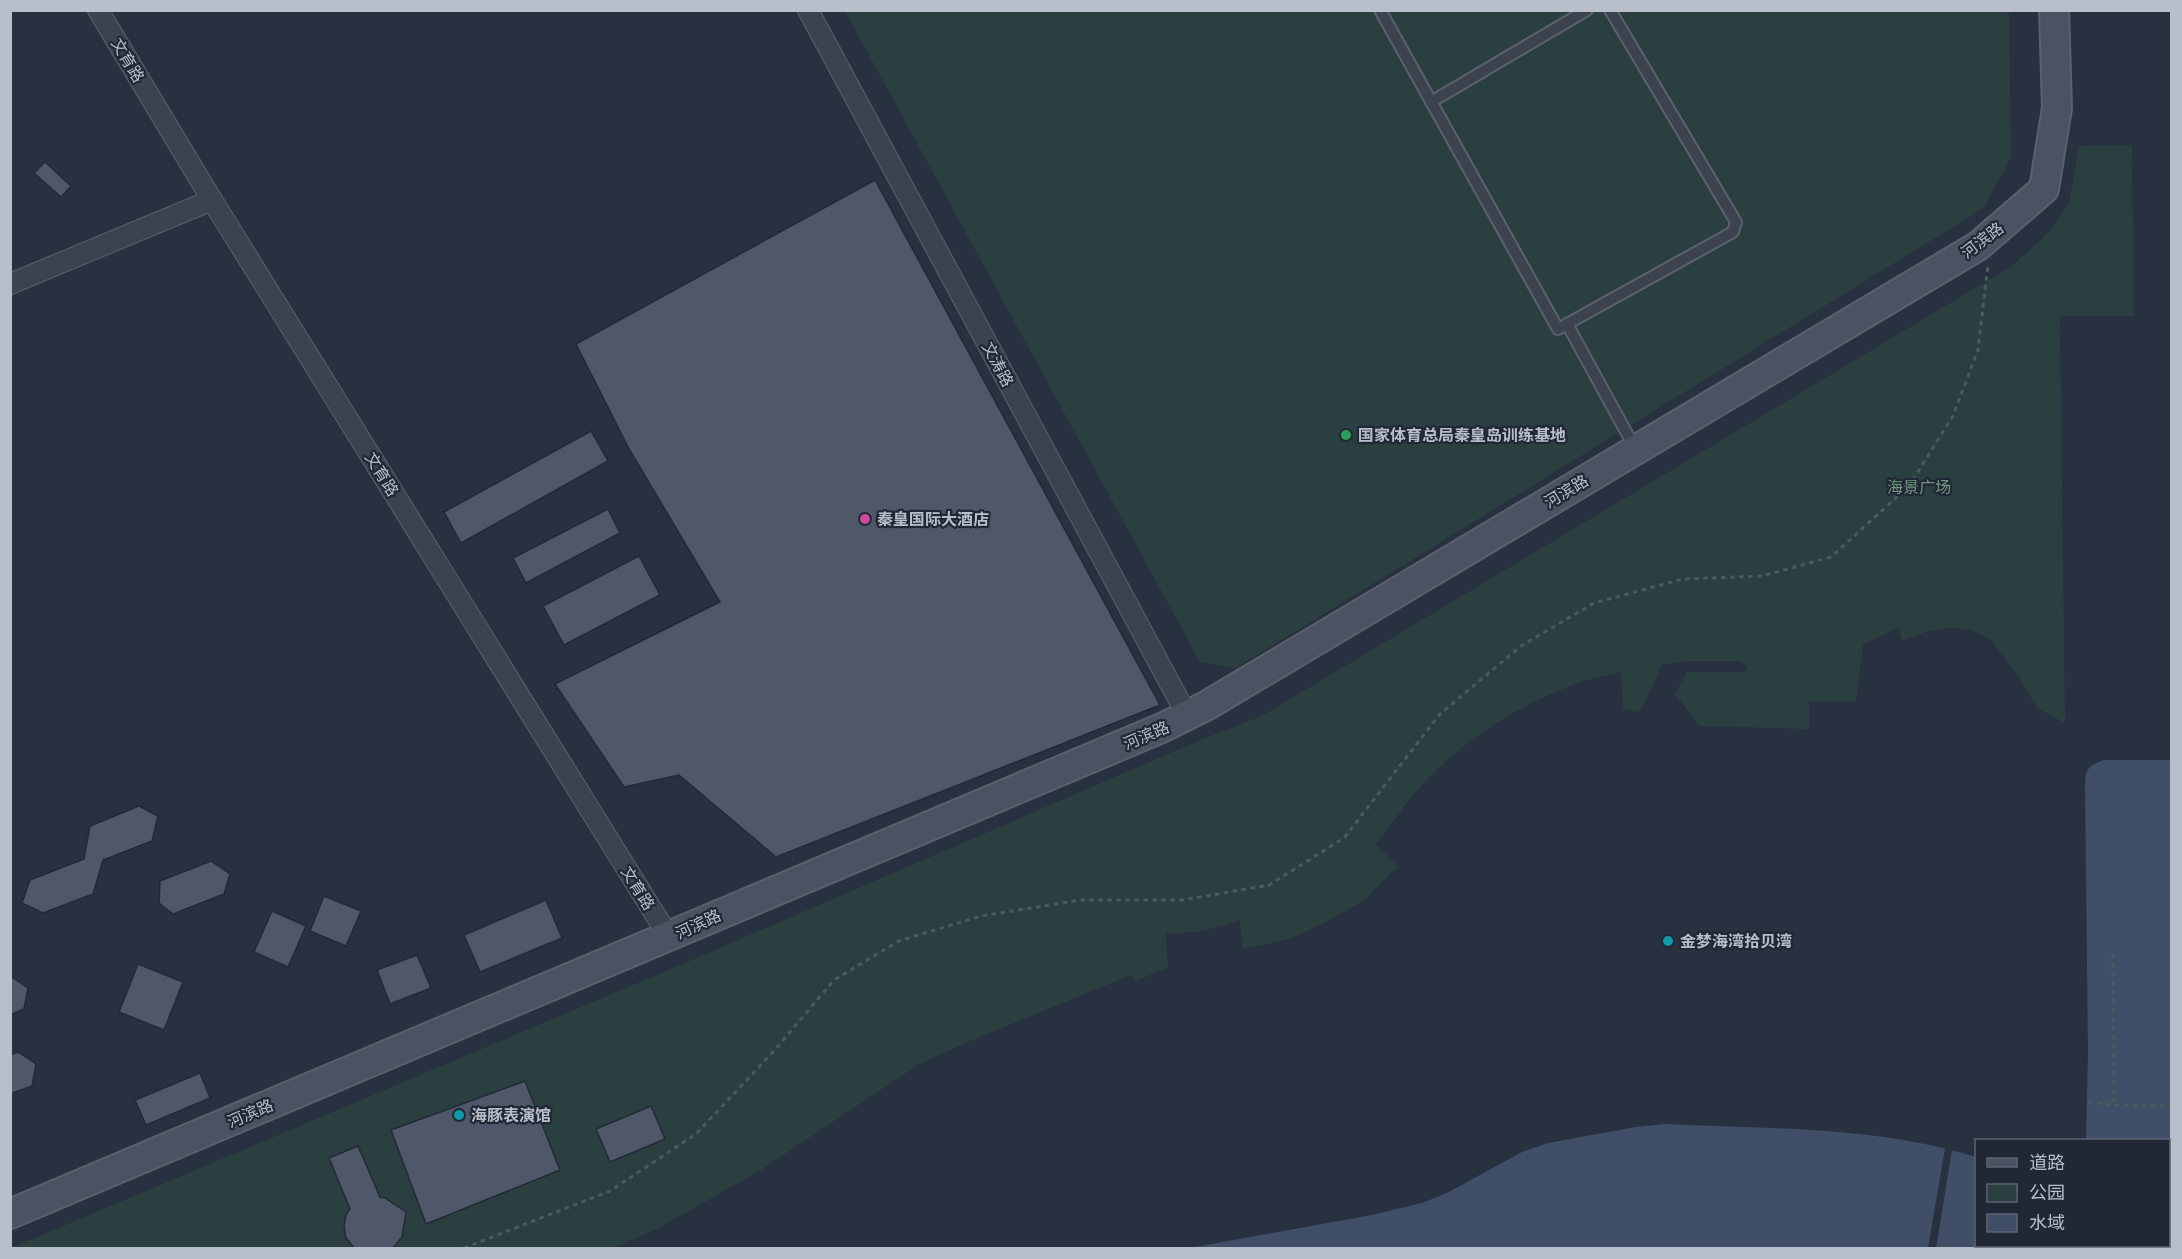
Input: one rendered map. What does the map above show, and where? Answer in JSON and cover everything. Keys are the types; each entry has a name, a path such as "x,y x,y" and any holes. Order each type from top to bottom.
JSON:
{"street":[{"name":"文育路","path":"98,10 212,200 669,937"},
{"name":"文涛路","path":"808,10 1188,717"},
{"name":"河滨路","path":"10,1214 1188,717 1978,246 2044,189 2057,108 2054,10"},
{"path":"10,284 212,200"}],"lane":[{"path":"1380,10 1558,329 1733,232 1736,222 1610,10"},
{"path":"1431,102 1587,10"},
{"path":"1567,324 1636,450"}],"path":[{"path":"464,1248 610,1191 696,1134 774,1051 834,980 899,941 981,916 1081,900 1183,900 1269,885 1344,838 1440,714 1521,646 1594,603 1683,579 1762,576 1831,557 1909,486 1953,416 1978,350 1992,234"},
{"path":"2113,954 2114,1105"},
{"path":"2088,1102 2172,1106"}],"green space":[{"name":"国家体育总局秦皇岛训练基地","path":"845,11 2009,11 2011,157 1984,208 1236,668 1200,662"},
{"name":"海景广场","path":"2132,145 2134,316 2060,316 2065,723 2037,708 2019,677 1990,639 1970,630 1952,628 1928,631 1902,641 1898,628 1863,645 1856,702 1809,701 1809,729 1699,726 1675,694 1687,672 1745,672 1747,667 1741,661 1683,661 1662,665 1640,712 1623,709 1621,672 1590,679 1551,694 1510,715 1454,754 1409,800 1376,845 1398,867 1364,900 1332,919 1293,938 1242,948 1240,920 1204,930 1166,933 1168,968 1135,981 1131,975 965,1043 918,1065 761,1170 659,1228 614,1248 11,1248 678,966 1198,741 1262,716 2012,266 2047,234 2069,203 2079,146"}],"water":[{"path":"2104,760 2171,760 2171,1248 2085,1248 2170,1247 2170,1139 2086,1139 2088,1053 2085,781 2090,767"},
{"path":"1665,1124 1783,1128 1861,1134 1900,1139 1975,1157 1975,1247 2059,1248 1189,1248 1372,1215 1422,1203 1447,1193 1522,1152 1548,1143"}],"pier":[{"path":"1945,1148 1952,1150 1936,1248 1928,1248"}],"building":[{"path":"45,162 71,186 61,197 34,173"},
{"name":"秦皇国际大酒店","path":"875,180 1160,705 776,857 679,775 624,787 555,684 720,602 629,449 576,344"},
{"path":"591,431 608,461 461,543 444,512"},
{"path":"608,509 620,533 526,583 513,558"},
{"path":"639,556 660,595 564,645 543,606"},
{"path":"139,806 158,816 152,841 103,860 93,894 43,913 22,903 30,880 84,859 90,826"},
{"path":"211,861 230,874 224,894 173,914 159,903 160,881"},
{"path":"324,896 361,911 346,946 310,931"},
{"path":"546,900 562,938 480,972 464,935"},
{"path":"272,911 306,926 288,967 254,952"},
{"path":"417,955 431,988 390,1004 377,970"},
{"path":"138,964 183,982 164,1030 119,1012"},
{"path":"10,976 28,988 24,1009 10,1015"},
{"path":"18,1052 36,1064 32,1086 10,1094 10,1055"},
{"path":"200,1073 210,1098 146,1125 135,1100"},
{"path":"525,1081 560,1170 426,1224 391,1130"},
{"path":"651,1106 665,1139 610,1162 596,1129"},
{"path":"358,1146 380,1197 406,1212 402,1237 393,1248 354,1248 346,1238 344,1226 350,1209 329,1158"}],"place":[{"name":"国家体育总局秦皇岛训练基地","path":"1346,435"},
{"name":"秦皇国际大酒店","path":"865,519"},
{"name":"金梦海湾拾贝湾","path":"1668,941"},
{"name":"海豚表演馆","path":"459,1115"}]}
